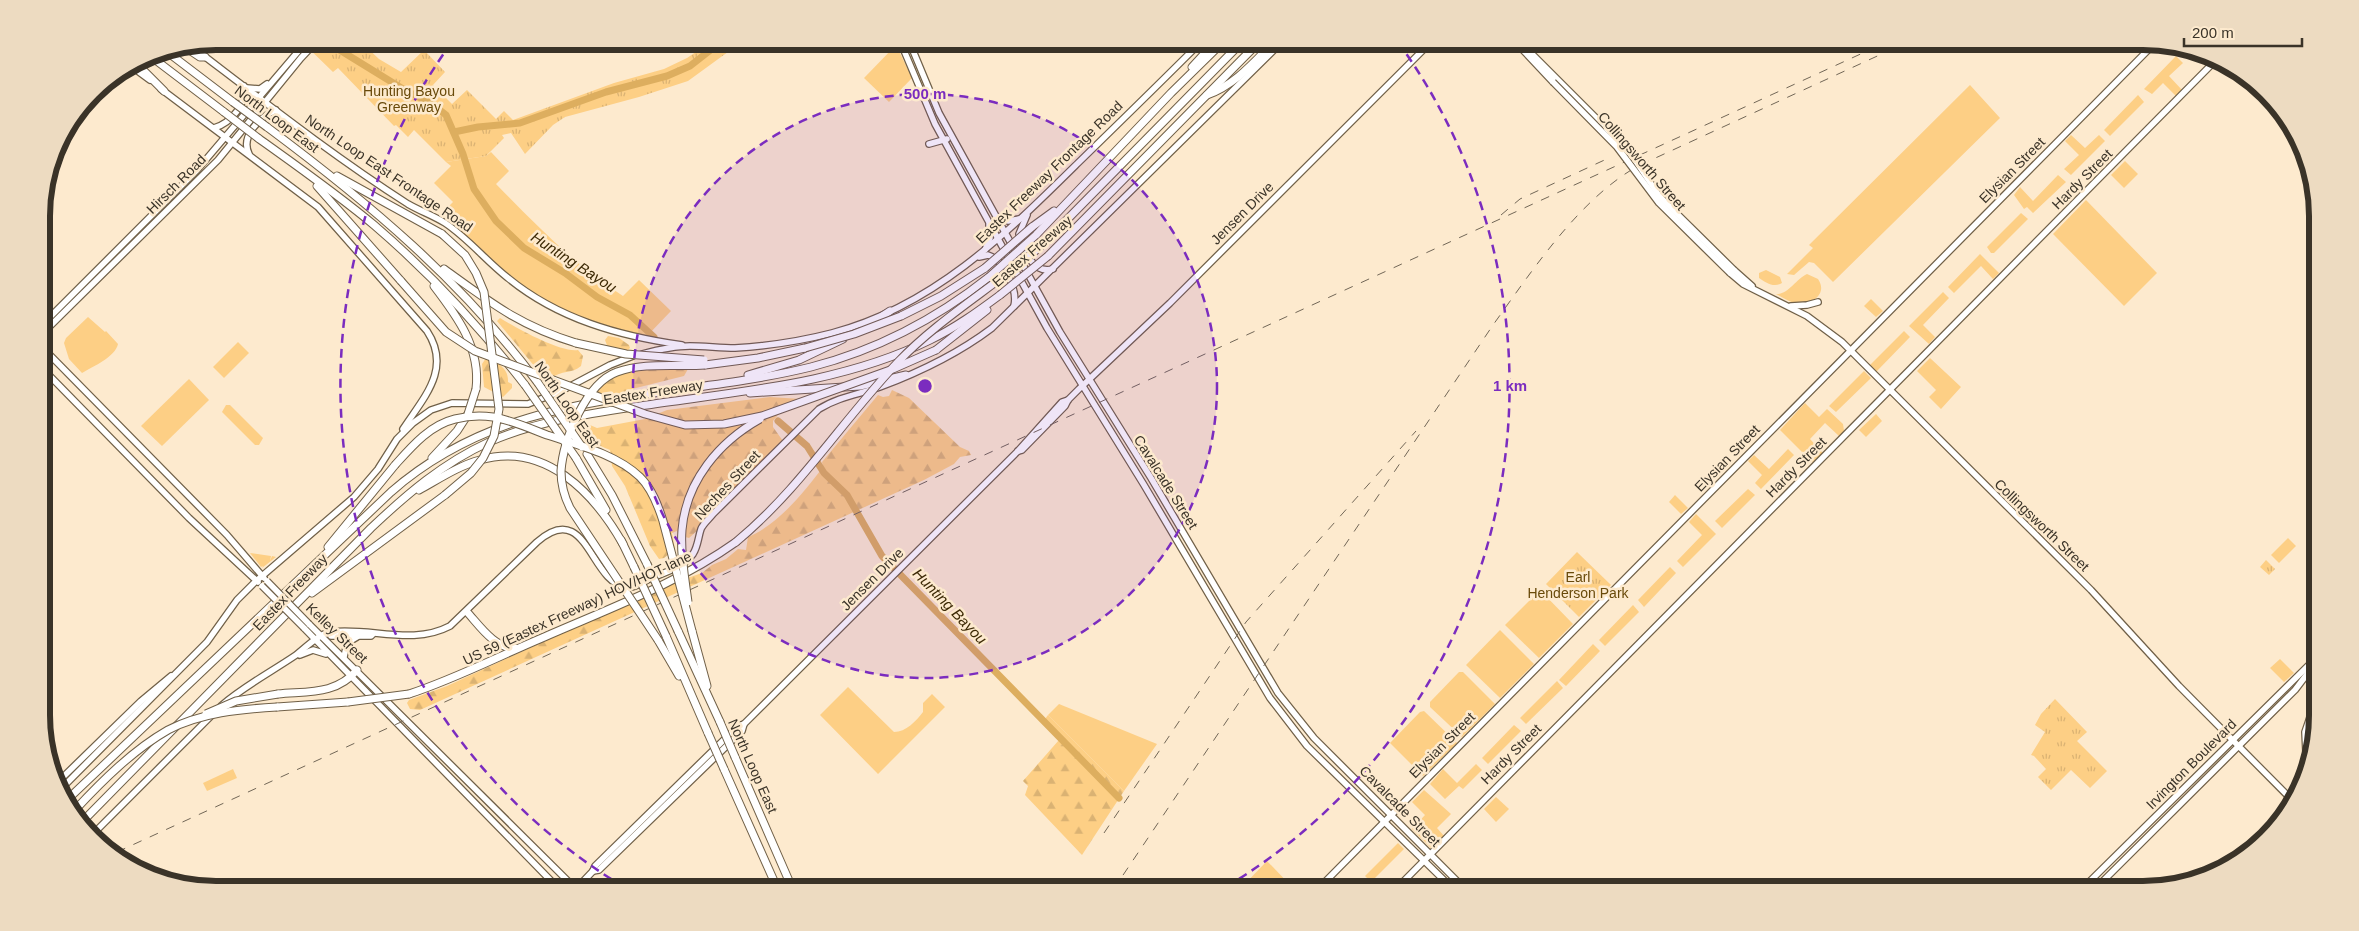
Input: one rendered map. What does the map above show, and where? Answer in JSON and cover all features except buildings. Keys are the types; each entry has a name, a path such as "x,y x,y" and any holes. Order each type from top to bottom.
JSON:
{"highway":[{"path":"1188,77 1193,65 1207,50"},
{"name":"Eastex Freeway","path":"71,796 391,492 423,466 475,436 535,414 800,369 854,353 929,319 989,278 1036,234 1215,50"},
{"name":"US 59 (Eastex Freeway) HOV/HOT lane","path":"78,807 120,766 148,743 170,729 197,719 249,708 348,702 409,694 439,684 670,582 717,556 736,542 790,492 881,381 914,347 945,320 1014,270 1042,245 1234,50"},
{"name":"Eastex Freeway","path":"86,818 395,505 448,464 480,446 512,433 586,414 812,379 884,360 942,334 1000,296 1048,256 1251,50"},
{"path":"1205,96 1222,90 1243,73 1266,50"},
{"path":"192,52 200,57 205,57"},
{"name":"North Loop East","path":"173,56 362,200 424,255 473,303 538,383 587,454 612,495 647,564 716,712 789,881"},
{"name":"North Loop East","path":"157,61 348,204 412,259 464,312 525,385 576,458 623,544 666,636 774,881"},
{"path":"141,68 164,91"},
{"path":"279,621 323,584 445,495 471,473 483,458 494,436 499,409 484,292 476,273 465,255 442,234 309,159"},
{"path":"297,167 329,198 446,332 468,348 674,423 705,426 737,422 772,413 893,370 936,350 1000,296"},
{"path":"707,731 658,640 570,508 563,490 562,464 583,404 590,392 604,378 631,368 749,359 805,348 854,334 901,316 942,296 985,268 1032,227 1072,197"},
{"path":"424,255 506,314 545,333 576,344 626,354 704,362"},
{"path":"412,259 445,300 465,331 476,362 476,388 468,414 457,431 423,466"},
{"path":"702,386 778,367 804,358 864,328 890,311"},
{"path":"717,395 860,386 906,376"},
{"path":"692,631 682,542 682,528 689,500 702,470 718,451 741,431 772,413"},
{"path":"310,569 395,465 418,440 437,426 455,419 473,416 507,420 597,452 619,462 639,477 649,488 657,503 663,521 716,712"},
{"path":"395,505 441,477 471,463 494,457 522,457 552,467 578,484 599,506 623,544"},
{"path":"467,612 502,645 513,648 520,647"},
{"path":"197,719 236,700 278,694 325,691 340,685 357,670"}],"main road":[{"name":"Hirsch Road","path":"50,318 135,238 198,170 274,78 303,50"},
{"name":"Hirsch Road","path":"135,238 176,202 233,142 305,50"},
{"name":"Cavalcade Street","path":"904,50 944,140 1052,337 1144,485 1277,709 1307,746 1445,881"},
{"name":"Cavalcade Street","path":"913,50 939,113 1060,332 1151,478 1278,693 1314,738 1457,881"},
{"name":"Eastex Freeway Frontage Road","path":"264,581 354,497 378,469 397,439 422,417 441,406 465,402 528,404 561,391 628,357 689,346 735,348 787,342 840,330 890,311 928,292 978,257 1006,234 1193,50"},
{"path":"906,376 960,351 992,328 1275,50"},
{"name":"Jensen Drive","path":"584,881 595,866 738,726 744,724 1018,452 1062,402 1068,400 1177,296 1423,50"},
{"name":"Collingsworth Street","path":"1523,50 1555,80 1617,147 1659,203 1743,284 1818,323 1851,350 2091,590 2169,675 2288,796"},
{"name":"Elysian Street","path":"1326,881 2148,50"},
{"name":"North Loop East Frontage Road","path":"197,51 322,146 409,204 444,222 462,235 506,277 539,301 571,316 615,332 689,346"},
{"name":"Hardy Street","path":"1404,881 2211,65"},
{"path":"137,71 318,207 431,337 437,354 436,376 431,387 397,439"},
{"path":"214,128 228,121 239,107 246,87 260,88 274,78"},
{"path":"249,155 246,144 252,129 266,114 276,110"},
{"path":"929,144 952,136"},
{"path":"176,202 181,193 196,178 198,170"},
{"path":"996,216 1008,221 1025,215"},
{"path":"1025,215 1019,234 1024,248 1038,269 1044,271 1054,269"},
{"path":"984,252 990,238 989,223"},
{"path":"978,257 988,255 999,261 1014,290 1016,299 1014,308"},
{"name":"Hirsch Road","path":"50,325 84,288"},
{"path":"1788,306 1807,305 1818,302"},
{"path":"1052,337 1060,332"},
{"name":"Kelley Street","path":"50,355 227,535 264,581 319,639 330,655 551,881"},
{"name":"Neches Street","path":"319,639 329,632 429,634 450,626 467,612 537,542 552,531 572,532 582,540 616,585 627,588 635,586 679,566 692,556 698,545 701,528 713,514 799,428 826,404 906,376"},
{"name":"Kelley Street","path":"50,377 189,518 256,581 264,581"},
{"path":"66,785 166,685 206,642 238,600 256,581"},
{"name":"Neches Street","path":"319,639 370,636 373,634"},
{"path":"344,657 347,643 359,637"},
{"path":"97,830 222,705 251,682 319,639"},
{"name":"Kelley Street","path":"319,639 344,657 568,881"},
{"path":"1241,650 1249,645"},
{"path":"288,660 313,650 330,655"},
{"name":"Irvington Boulevard","path":"2090,881 2309,665"},
{"path":"63,777 141,701 177,672"},
{"name":"Irvington Boulevard","path":"2103,881 2279,706 2309,672"},
{"path":"2273,700 2279,706"},
{"path":"2306,745 2306,732 2309,722"},
{"path":"1307,746 1314,738"},
{"path":"2201,772 2207,778"},
{"path":"2116,857 2122,863"}],"green space":[{"name":"Hunting Bayou Greenway","path":"310,50 370,50 379,59 401,72 424,50 445,72 433,85 452,104 467,90 496,119 504,111 513,120 614,83 664,69 699,50 731,50 688,81 639,97 565,117 553,125 525,154 511,133 502,135 504,138 486,156 446,162 414,130 408,137 396,125 394,126 338,68 333,72"},
{"path":"891,50 898,50 912,78 889,102 864,78"},
{"path":"2176,56 2183,63 2169,76 2182,90 2176,96 2163,83 2152,94 2144,89"},
{"path":"1970,85 2000,118 1833,282 1814,263 1809,262 1794,275 1787,274 1813,248 1809,245"},
{"path":"2138,95 2144,102 2110,136 2104,130"},
{"path":"2071,135 2085,148 2099,135 2105,141 2071,175 2064,169 2079,155 2065,141"},
{"path":"491,152 509,171 496,184 572,258 623,296 639,280 671,311 647,336 592,321 540,297 500,268 441,214 453,202 434,183 451,166 446,162 486,156"},
{"path":"2125,161 2138,174 2124,188 2111,175"},
{"path":"2058,175 2066,182 2033,213 2027,207 2024,209 2014,195 2020,187 2033,201"},
{"path":"2086,200 2157,273 2124,306 2053,234"},
{"path":"2021,213 2028,219 1994,253 1991,253 1987,247"},
{"path":"1980,254 1999,273 1993,279 1981,266 1954,293 1948,287"},
{"path":"1766,270 1780,277 1782,283 1773,285 1759,278 1759,273"},
{"path":"1807,274 1818,279 1821,285 1821,290 1816,298 1800,304 1791,302 1776,294 1784,292"},
{"path":"1943,292 1949,298 1923,325 1935,337 1929,344 1909,326"},
{"path":"1871,299 1883,311 1876,317 1864,306"},
{"path":"88,317 106,331 118,344 113,353 82,373 69,359 64,343 66,338"},
{"path":"500,318 550,344 570,350 578,350 583,356 581,366 552,378 540,373 497,321"},
{"path":"1904,331 1910,337 1876,372 1870,365"},
{"path":"608,336 619,338 629,345 630,348 626,352 608,348 605,340"},
{"path":"238,342 249,353 224,378 213,367"},
{"path":"486,358 502,366 507,373 508,382 512,384 512,388 503,397 484,387 482,364"},
{"path":"1930,358 1961,387 1941,409 1929,397 1936,390 1917,371"},
{"path":"688,369 684,376 628,390 623,393 591,398 611,379 633,371"},
{"path":"1864,371 1871,378 1836,412 1829,406"},
{"path":"189,379 209,400 162,446 141,426"},
{"path":"892,390 909,398 960,447 969,451 971,455 960,457 954,464 924,480 420,710 410,709 407,703 409,700 447,686 667,585 702,573 712,565 726,559 738,549 746,550 748,537 770,525 790,507 823,467 822,462 878,395 883,397 889,396"},
{"path":"770,397 801,399 785,406 773,421 773,427 783,441 703,521 699,529 689,538 678,535 677,531 672,533 675,549 664,558 659,559 650,546 625,486 612,466 610,450 591,439 586,427 590,425 597,428 645,419 667,410"},
{"path":"1805,403 1819,417 1827,409 1843,424 1844,431 1839,436 1825,423 1810,439 1823,453 1812,462 1780,430"},
{"path":"226,405 230,405 263,438 259,445 255,445 222,412"},
{"path":"1876,414 1882,421 1866,437 1859,430"},
{"path":"1788,449 1794,455 1761,489 1755,483 1762,475 1748,461 1754,455 1769,469"},
{"path":"1748,489 1755,495 1722,528 1715,521"},
{"path":"1675,495 1688,508 1681,514 1669,502"},
{"path":"1696,514 1716,534 1683,567 1677,561 1702,535 1689,522"},
{"path":"2288,538 2296,546 2279,563 2271,555"},
{"name":"Earl Henderson Park","path":"1577,552 1611,585 1579,617 1546,584"},
{"path":"250,553 271,556 270,561 272,556 276,557 262,568 263,566 261,567"},
{"path":"2266,560 2275,569 2269,575 2260,567"},
{"path":"1670,567 1676,573 1644,607 1638,600"},
{"path":"1540,590 1573,624 1539,658 1505,625"},
{"path":"1633,605 1639,612 1605,646 1599,640"},
{"path":"1500,630 1534,664 1500,698 1466,665"},
{"path":"1593,644 1600,651 1566,686 1559,680"},
{"path":"2280,659 2294,673 2284,682 2270,668"},
{"path":"1459,672 1463,672 1495,704 1462,737 1430,707 1430,702"},
{"path":"1557,681 1563,688 1526,724 1520,718"},
{"path":"848,687 894,732 907,728 914,722 923,712 923,703 932,694 945,707 878,774 820,715"},
{"path":"2055,699 2087,732 2077,741 2107,771 2090,788 2071,770 2051,790 2038,777 2046,769 2031,755 2045,732 2035,725 2041,714"},
{"path":"1059,704 1157,744 1124,791 1048,715"},
{"path":"1424,711 1457,743 1423,776 1390,743 1420,712"},
{"path":"1048,715 1124,791 1082,855 1025,795 1028,786 1023,781 1059,740 1042,723"},
{"path":"1514,725 1521,731 1488,764 1482,758"},
{"path":"1476,764 1482,770 1463,789 1459,786 1445,799 1430,784 1443,769 1457,783"},
{"path":"233,769 237,778 207,791 203,783"},
{"path":"1424,790 1451,814 1437,828 1444,836 1431,848 1412,829 1425,815 1412,802"},
{"path":"1496,797 1509,809 1496,822 1484,809"},
{"path":"1398,843 1404,849 1372,881 1365,876"},
{"path":"1267,861 1286,881 1248,881"}],"waterway":[{"name":"Hunting Bayou","path":"340,50 403,89 432,104 446,115 463,154 474,189 496,221 524,248 565,273 597,297 630,315 654,337"},
{"path":"454,132 478,127 520,123 606,92 667,76 690,66 710,50"},
{"name":"Hunting Bayou","path":"778,421 807,446 824,473 847,495 882,556 1119,798"}],"railway":[{"path":"121,850 1869,50"},
{"path":"1119,881 1493,325 1540,260 1576,217 1616,180 1638,166 1890,50"},
{"path":"1501,215 1520,199 1611,157"},
{"path":"1104,833 1246,622 1416,431"}]}
